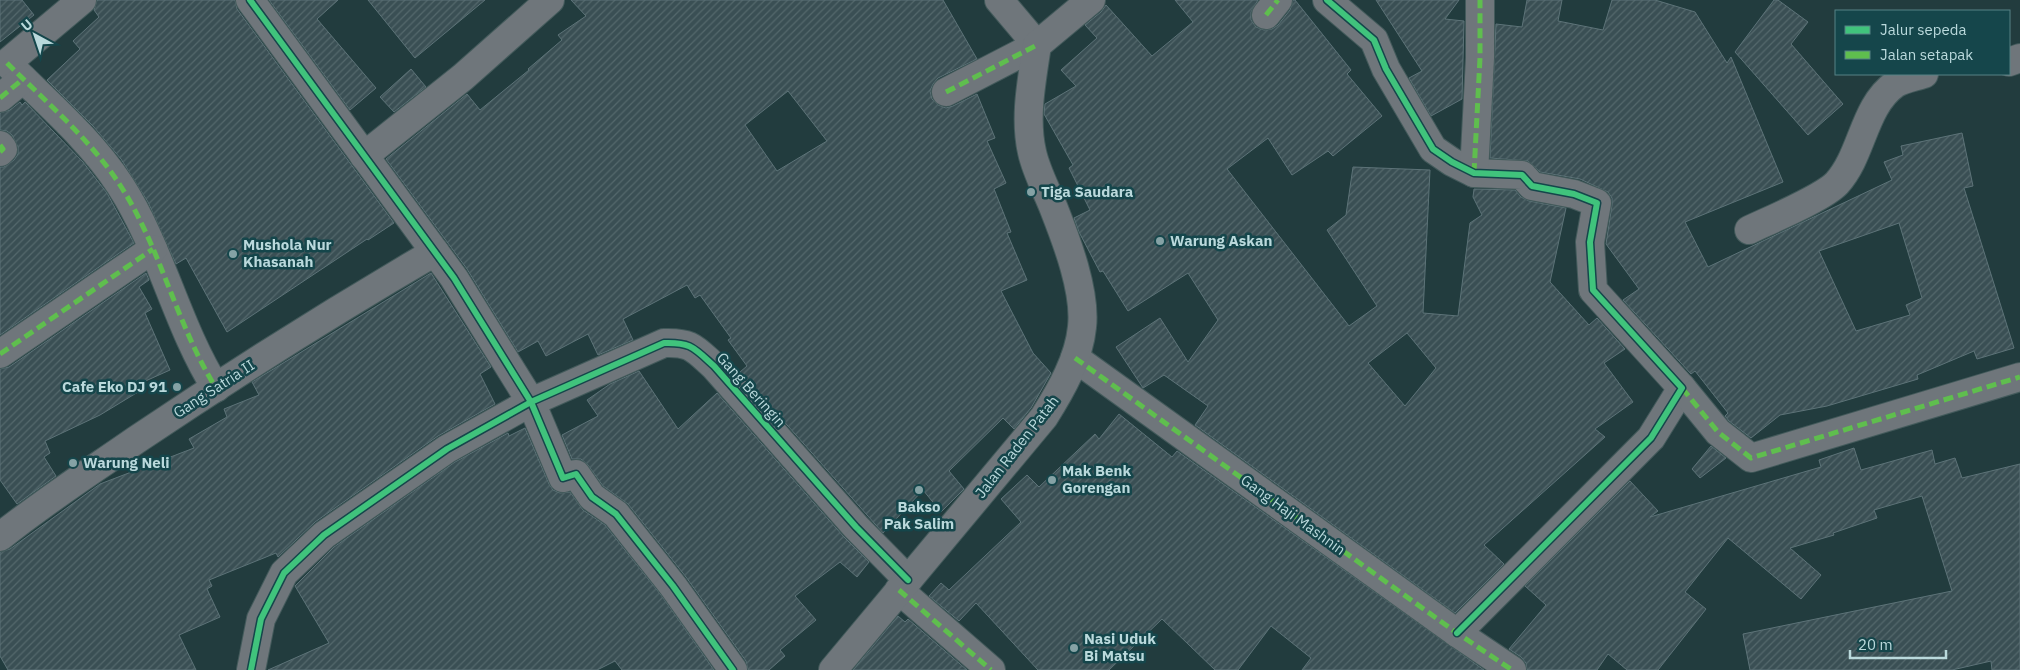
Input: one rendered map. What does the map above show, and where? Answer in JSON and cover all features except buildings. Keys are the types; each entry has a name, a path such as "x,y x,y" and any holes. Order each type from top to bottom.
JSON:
{"street":[{"path":"82,0 6,63 90,146 120,186 153,249 186,331 216,388"},
{"path":"250,0 454,278 531,402 563,478 576,474 592,498 616,514 673,586 733,670"},
{"path":"364,156 463,77 550,0"},
{"path":"999,0 1037,45"},
{"path":"946,92 1037,45 1091,0"},
{"path":"1327,0 1374,40 1386,69 1433,149 1452,162 1474,173 1522,175 1532,186 1574,194 1597,203 1590,242 1593,290 1682,388 1718,432 1751,458 2020,377"},
{"path":"1474,173 1480,58 1480,0"},
{"name":"Jalan Raden Patah","path":"833,670 1044,417 1063,388 1074,358 1082,328 1082,297 1060,225 1032,152 1030,92 1037,45"},
{"path":"1749,230 1824,193 1836,184 1846,170 1880,99 1896,83 1921,75"},
{"path":"0,98 23,79"},
{"path":"0,145 3,149 0,152"},
{"path":"0,354 153,249"},
{"name":"Gang Satria II","path":"0,537 72,484 216,388 355,299 435,252"},
{"name":"Gang Beringin","path":"251,670 261,619 284,573 324,536 447,449 531,402 664,343 683,342 714,366 856,527 904,585 991,670"},
{"name":"Gang Haji Mashnin","path":"1074,358 1457,633 1512,670"},
{"path":"1457,633 1651,438 1682,388"}],"marked path":[{"path":"1266,15 1278,0"},
{"path":"1474,173 1480,58 1480,0"},
{"path":"946,92 1037,45"},
{"path":"7,63 81,136 120,185 147,234 190,338 216,388"},
{"path":"0,98 23,79"},
{"path":"0,145 3,149 0,152"},
{"path":"0,354 153,249"},
{"path":"1075,358 1457,633 1512,670"},
{"path":"1682,388 1718,432 1751,458 2020,377"},
{"path":"899,590 991,670"}],"cycle path":[{"path":"250,0 454,278 531,402 563,478 576,474 592,497 616,514 673,586 733,670"},
{"path":"1327,0 1374,40 1386,69 1433,149 1452,162 1474,173 1522,175 1532,186 1574,194 1597,203 1590,242 1593,290 1682,388 1651,438 1457,633"},
{"path":"251,670 261,619 284,573 324,535 447,449 531,402 664,343 692,347 714,366 856,527 908,580"}],"place":[{"name":"Tiga Saudara","path":"1031,192"},
{"name":"Warung Askan","path":"1160,241"},
{"name":"Mushola Nur Khasanah","path":"233,254"},
{"name":"Cafe Eko DJ 91","path":"177,387"},
{"name":"Warung Neli","path":"73,463"},
{"name":"Mak Benk Gorengan","path":"1052,480"},
{"name":"Bakso Pak Salim","path":"919,490"},
{"name":"Nasi Uduk Bi Matsu","path":"1074,648"}]}
